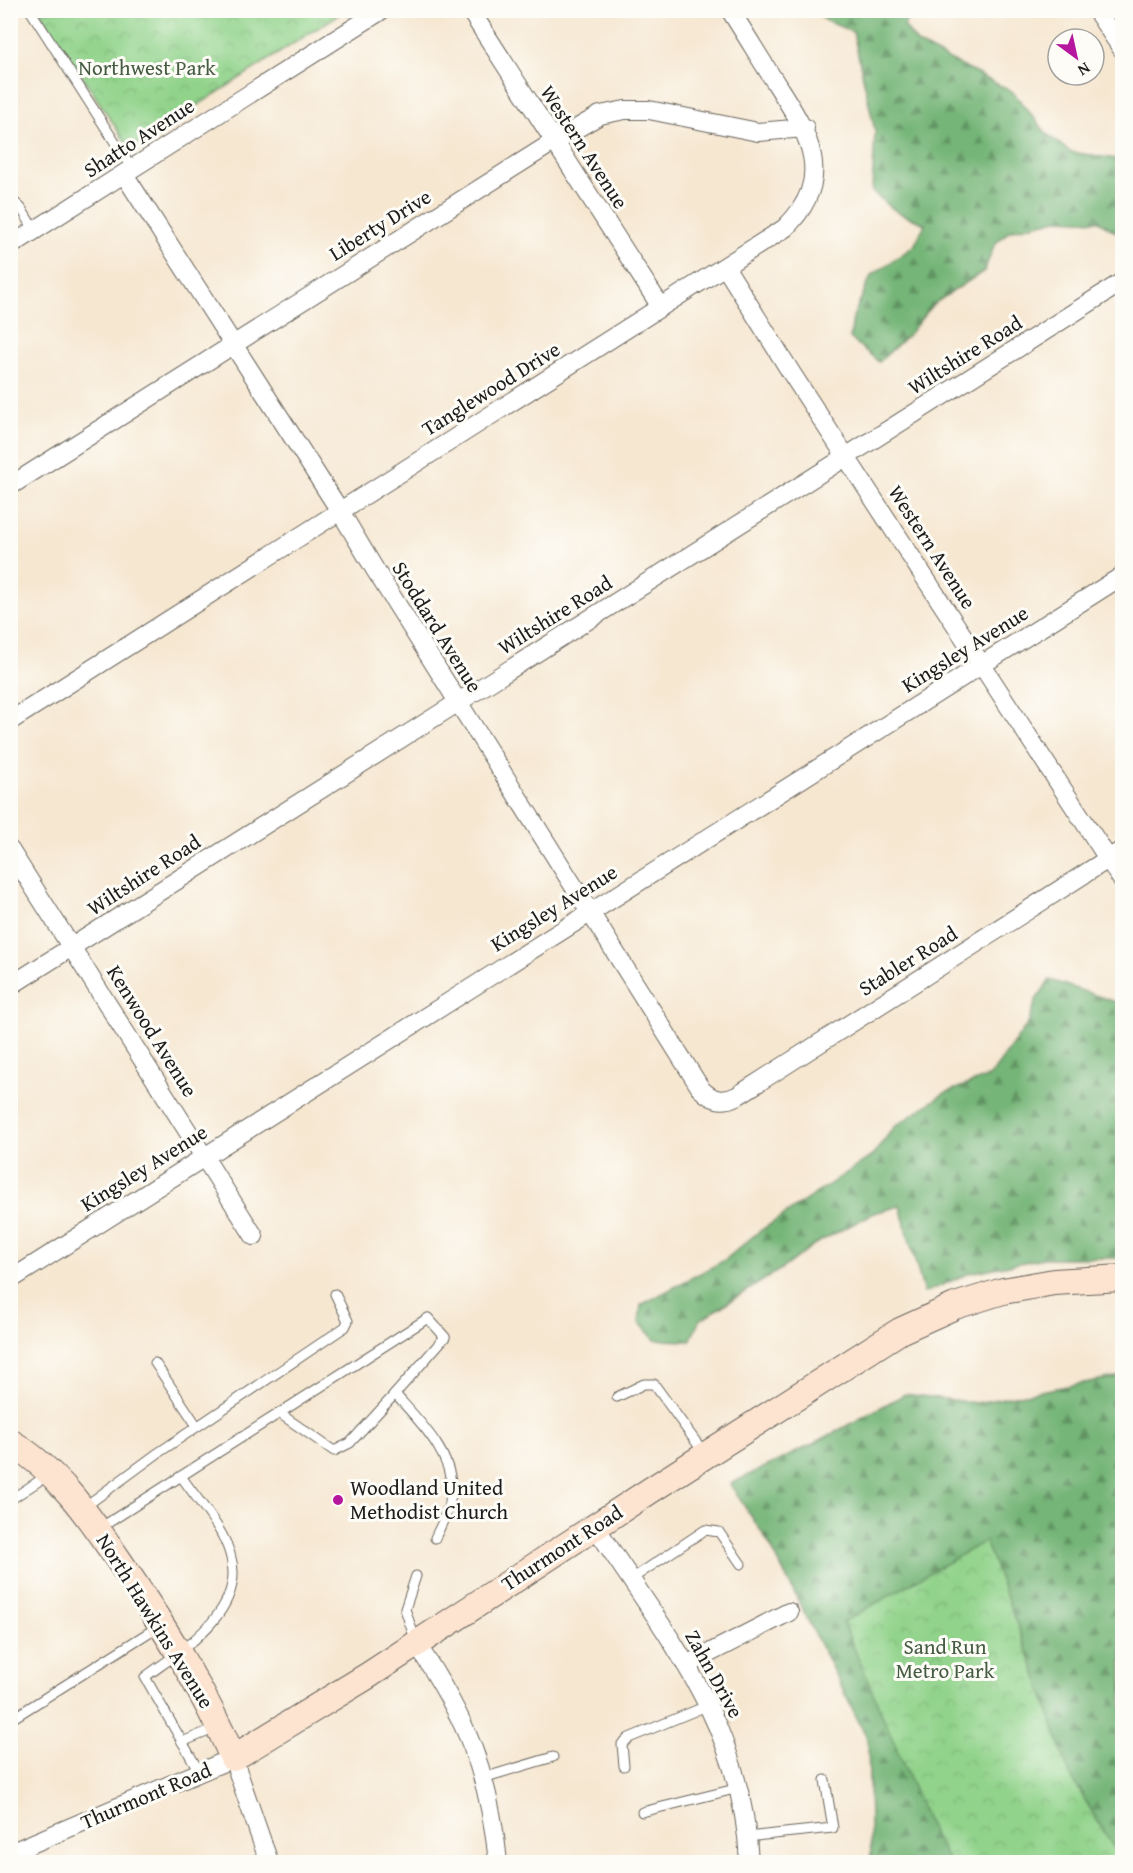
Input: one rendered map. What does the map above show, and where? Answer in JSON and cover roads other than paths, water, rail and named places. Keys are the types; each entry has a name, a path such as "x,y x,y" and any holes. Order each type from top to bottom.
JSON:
{"street":[{"name":"Shatto Avenue","path":"10,246 382,10"},
{"name":"Western Avenue","path":"470,10 661,307"},
{"name":"Tanglewood Drive","path":"10,722 661,307 726,268 785,228 807,202 812,186 814,159 805,128 730,10"},
{"path":"1096,10 1122,49"},
{"name":"Liberty Drive","path":"10,486 555,141 600,116 625,110 649,110 758,132 805,128"},
{"name":"Stoddard Avenue","path":"128,172 233,345 340,511 701,1089 710,1098 715,1099"},
{"name":"Western Avenue","path":"726,268 982,665 1116,854 1122,880"},
{"name":"Wiltshire Road","path":"10,986 1122,282"},
{"name":"Kingsley Avenue","path":"10,1280 1122,576"},
{"name":"Kenwood Avenue","path":"10,849 254,1236"},
{"name":"Stabler Road","path":"715,1099 726,1101 736,1096 1116,854"},
{"name":"Thurmont Road","path":"10,1853 200,1773 277,1734 868,1349 932,1315 978,1298 1028,1286 1122,1278"},
{"name":"North Hawkins Avenue","path":"10,1442 51,1473 83,1508 180,1652 233,1758 269,1863"},
{"name":"Zahn Drive","path":"595,1526 710,1705 728,1749 739,1788 749,1863"},
{"path":"686,1665 789,1612"},
{"path":"416,1643 448,1692 465,1724 483,1778 495,1834 498,1863"}],"lane":[{"path":"30,10 128,172"},
{"path":"10,198 21,207 35,231"},
{"path":"83,1508 197,1426 345,1327 348,1322 335,1294"},
{"path":"98,1529 279,1413 428,1318 445,1337 350,1443 334,1451 279,1413"},
{"path":"154,1363 197,1426"},
{"path":"617,1397 644,1384 654,1384 705,1455"},
{"path":"394,1394 433,1439 451,1480 451,1496 435,1539"},
{"path":"10,1500 51,1473"},
{"path":"181,1476 225,1541 230,1553 233,1575 228,1595 210,1625 180,1652 145,1677 200,1773"},
{"path":"630,1580 705,1530 719,1532 741,1564"},
{"path":"416,1575 405,1609 416,1643"},
{"path":"10,1720 161,1624"},
{"path":"624,1766 622,1743 629,1738 710,1705"},
{"path":"182,1742 219,1726"},
{"path":"483,1778 553,1757"},
{"path":"746,1837 833,1828 825,1780"},
{"path":"642,1812 739,1788"}],"place":[{"name":"Woodland United Methodist Church","path":"338,1500"}],"park label":[{"name":"Northwest Park","path":"147,68"},
{"name":"Sand Run Metro Park","path":"945,1659"}]}
